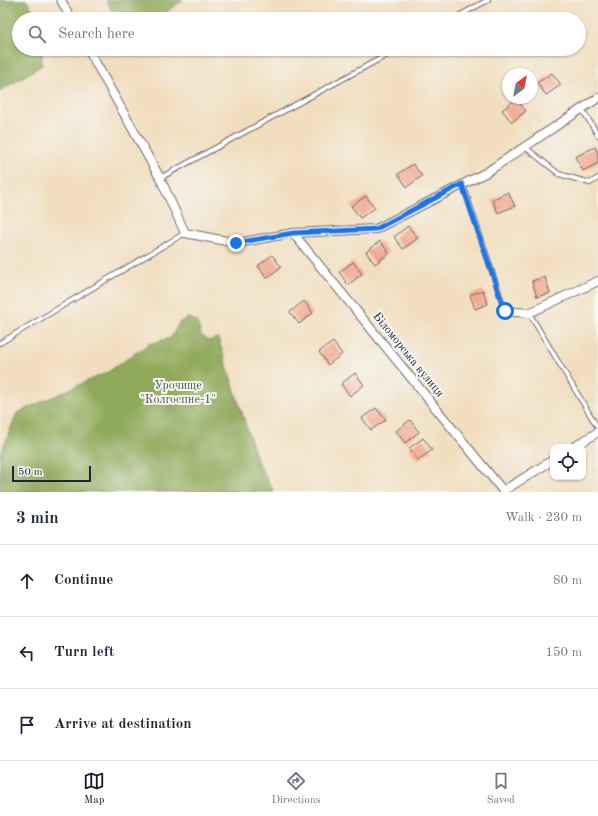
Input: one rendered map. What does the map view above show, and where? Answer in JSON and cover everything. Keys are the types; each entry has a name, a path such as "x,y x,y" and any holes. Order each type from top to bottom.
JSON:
{"street":[{"path":"61,0 67,12"},
{"path":"92,56 160,178 185,233 236,243 293,233 376,229 487,172 598,98"},
{"name":"Біломорська вулиця","path":"293,233 504,492"},
{"path":"505,311 529,313 598,281"},
{"path":"579,444 598,432"},
{"path":"504,492 550,462"}],"lane":[{"path":"466,12 488,0"},
{"path":"160,178 385,56"},
{"path":"582,109 598,135"},
{"path":"525,147 559,174 590,183 598,178"},
{"path":"462,184 505,311"},
{"path":"0,343 185,233"},
{"path":"529,313 598,428"}],"green space":[{"path":"0,0 26,0 34,12 12,12 12,56 42,56 42,65 0,91"},
{"path":"106,0 183,0 167,12 112,12"},
{"name":"Урочище \"Колгоспне-1\"","path":"188,318 197,321 201,335 208,341 218,338 258,463 274,492 0,492 0,455 17,413 108,372 149,344 171,338 179,323"}],"building":[{"path":"552,73 561,85 546,95 538,82"},
{"path":"510,104 520,104 526,111 512,122 502,110"},
{"path":"595,147 598,153 598,163 583,171 575,157"},
{"path":"413,164 422,176 407,187 398,174"},
{"path":"508,192 515,206 498,213 492,200"},
{"path":"366,196 375,208 360,218 351,206"},
{"path":"408,226 418,238 403,249 394,237"},
{"path":"380,241 389,253 375,264 366,252"},
{"path":"272,255 281,267 267,278 258,266"},
{"path":"353,262 362,274 348,285 339,272"},
{"path":"545,277 550,293 537,297 532,281"},
{"path":"483,290 488,304 475,309 470,295"},
{"path":"304,301 313,313 299,324 290,312"},
{"path":"333,342 342,354 328,365 319,352"},
{"path":"355,373 364,385 350,396 341,384"},
{"path":"376,408 386,420 371,430 362,418"},
{"path":"410,420 419,432 405,443 396,431"},
{"path":"423,438 432,450 418,460 409,448"}],"route":[{"path":"236,243 293,233 376,229 462,184 505,311"}]}
